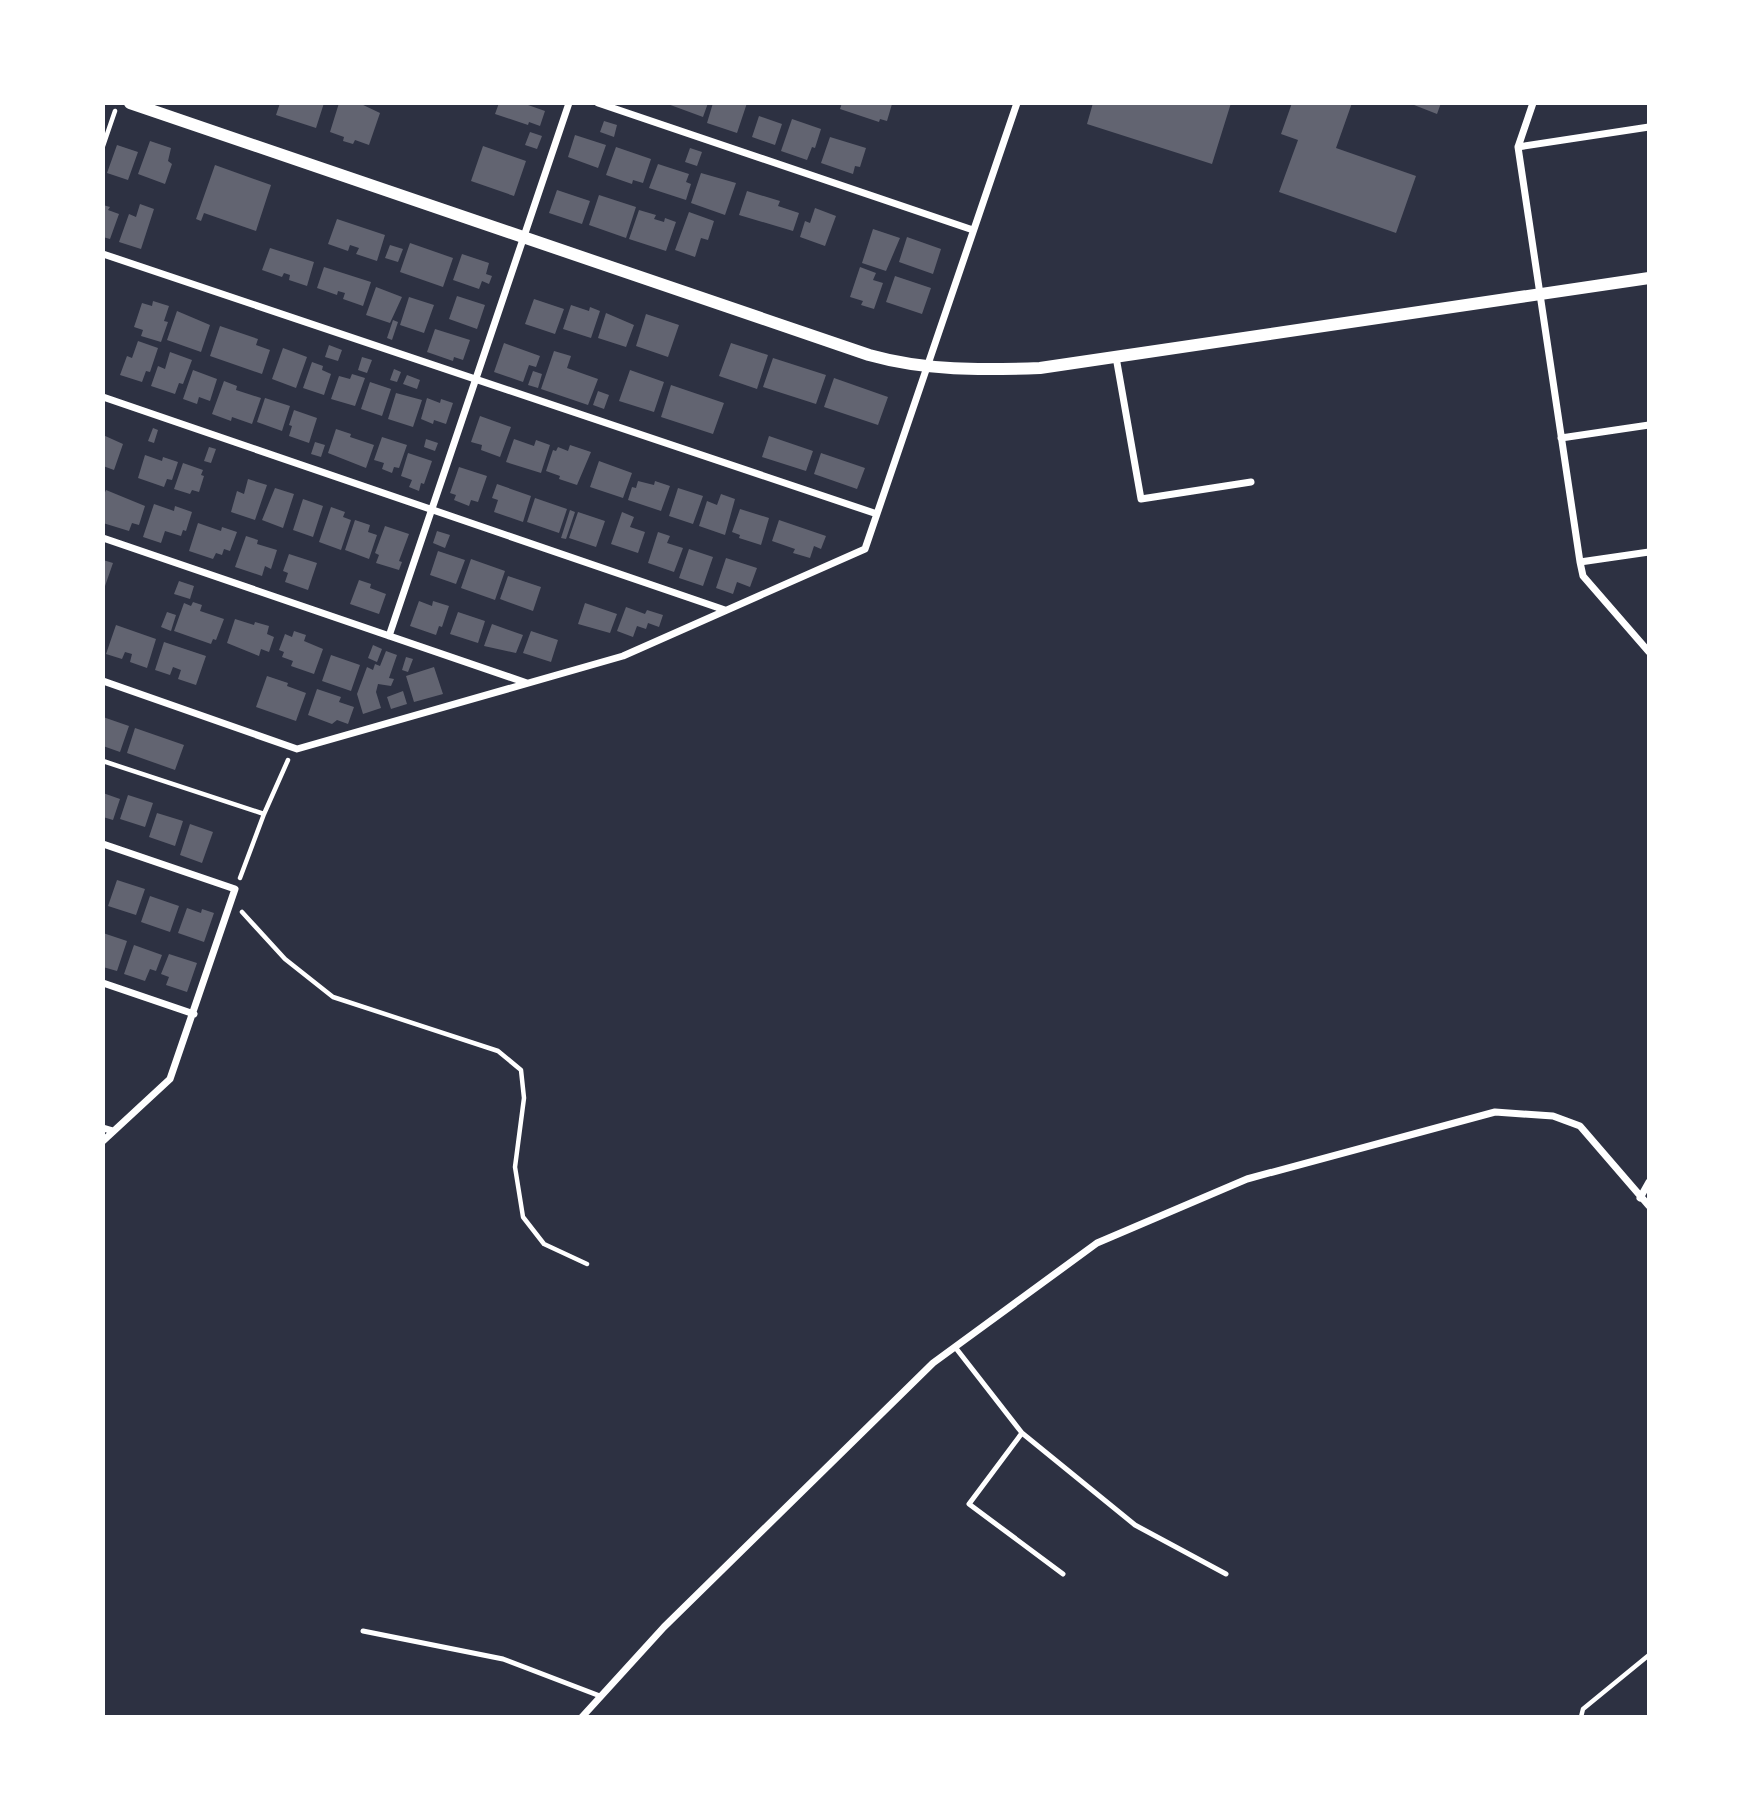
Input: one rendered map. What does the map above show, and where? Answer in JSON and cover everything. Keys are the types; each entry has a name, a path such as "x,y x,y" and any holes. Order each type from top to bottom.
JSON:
{"street":[{"path":"130,103 869,355 928,368 1040,368 1649,278"},
{"path":"389,636 569,103"},
{"path":"598,103 973,230"},
{"path":"103,681 297,749 623,656 865,549 1016,103"},
{"path":"1533,103 1518,147 1580,562 1583,576 1649,652"},
{"path":"1518,147 1649,127"},
{"path":"103,254 877,514"},
{"path":"1115,356 1141,499 1251,482"},
{"path":"103,397 725,610"},
{"path":"1561,438 1649,425"},
{"path":"103,538 528,683"},
{"path":"1580,562 1649,552"},
{"path":"103,844 235,889 170,1079 103,1141"},
{"path":"103,983 194,1014"},
{"path":"582,1717 664,1628 933,1363 1109,1238 1247,1179 1495,1112 1553,1116 1580,1125 1649,1206"},
{"path":"103,1128 113,1131"},
{"path":"1640,1198 1649,1182"}],"lane":[{"path":"955,1347 1022,1433 1135,1525 1226,1573"},
{"path":"1022,1433 969,1504 1063,1574"},
{"path":"363,1631 503,1659 600,1696"}],"path":[{"path":"103,146 117,103"},
{"path":"235,889 264,814 290,756 297,749"},
{"path":"103,761 264,814"},
{"path":"231,901 285,959 333,997 498,1051 521,1070 524,1098 515,1167 523,1217 544,1244 587,1265"},
{"path":"1581,1717 1583,1709 1649,1655"}],"building":[{"path":"280,103 324,103 316,128 276,115"},
{"path":"339,103 359,103 380,113 369,145 355,140 353,144 343,141 344,137 330,132"},
{"path":"499,103 529,103 528,105 545,111 540,126 529,122 528,125 495,114"},
{"path":"665,103 708,103 703,117"},
{"path":"713,103 747,103 737,133 707,123"},
{"path":"842,103 892,104 887,121 880,119 879,122 840,109"},
{"path":"1093,103 1231,103 1212,164 1087,124"},
{"path":"1292,103 1352,103 1336,148 1416,176 1396,233 1279,192 1298,140 1281,134"},
{"path":"1409,103 1441,103 1437,114"},
{"path":"759,116 782,124 775,145 752,137"},
{"path":"792,119 821,129 815,148 812,147 807,160 781,151"},
{"path":"604,121 617,125 614,137 600,132"},
{"path":"530,132 542,136 537,149 525,145"},
{"path":"575,135 606,145 598,168 568,157"},
{"path":"830,137 866,148 860,167 855,166 853,174 821,163"},
{"path":"150,141 171,148 168,161 172,164 165,184 138,174"},
{"path":"117,145 138,152 128,180 107,173"},
{"path":"483,146 526,161 514,196 471,181"},
{"path":"616,147 651,159 643,183 633,180 632,184 606,175"},
{"path":"690,148 702,152 697,166 685,162"},
{"path":"658,164 689,174 686,182 691,184 686,200 649,188"},
{"path":"215,165 271,185 256,231 204,213 201,221 196,219"},
{"path":"701,173 736,183 725,215 691,203"},
{"path":"557,190 590,201 582,224 549,213"},
{"path":"747,191 780,201 778,206 799,213 793,231 739,215"},
{"path":"599,195 636,207 626,238 589,225"},
{"path":"140,204 154,209 141,249 119,242 129,214 136,217"},
{"path":"103,205 119,214 110,239 103,237"},
{"path":"815,208 836,216 825,246 800,237 805,221 810,223"},
{"path":"639,210 656,215 654,219 664,222 665,218 676,222 666,251 629,239"},
{"path":"689,212 714,221 708,240 701,238 695,257 675,250"},
{"path":"337,219 385,235 377,261 356,254 359,248 350,245 348,251 328,244"},
{"path":"873,229 900,238 886,271 862,263"},
{"path":"907,237 941,249 933,274 899,262"},
{"path":"410,243 453,258 443,287 400,272"},
{"path":"390,245 403,249 398,262 385,258"},
{"path":"270,248 314,262 307,286 289,280 290,275 284,273 282,277 262,270"},
{"path":"462,254 489,263 486,274 492,276 489,284 482,281 479,289 453,280"},
{"path":"324,267 371,282 363,306 343,299 345,293 338,291 337,295 317,288"},
{"path":"860,267 876,273 873,280 883,283 874,309 861,305 863,301 850,297"},
{"path":"895,276 931,288 922,314 886,302"},
{"path":"376,287 402,297 390,323 366,315"},
{"path":"457,296 485,305 477,329 449,319"},
{"path":"409,297 434,305 424,333 400,325"},
{"path":"534,299 564,309 555,334 525,324"},
{"path":"153,301 169,306 164,321 168,322 161,342 141,336 143,330 134,327 142,303 152,306"},
{"path":"571,305 589,311 590,307 600,311 591,338 563,329"},
{"path":"177,311 210,325 201,352 167,340"},
{"path":"606,313 634,325 626,347 598,338"},
{"path":"646,314 679,325 668,357 636,346"},
{"path":"393,320 398,322 392,340 387,338"},
{"path":"220,326 258,339 256,345 270,350 262,374 210,356"},
{"path":"435,329 470,340 463,360 454,357 453,361 427,352"},
{"path":"138,341 158,348 150,372 146,371 142,382 120,375 127,356 132,358"},
{"path":"504,343 540,356 536,367 529,365 523,382 494,372"},
{"path":"731,343 768,355 757,389 719,376"},
{"path":"329,345 342,350 338,361 325,357"},
{"path":"283,348 307,357 296,388 272,379"},
{"path":"554,351 571,356 567,368 598,379 588,405 541,389"},
{"path":"170,352 192,360 183,384 179,383 175,394 151,386 158,366 165,369"},
{"path":"362,357 372,360 367,373 358,370"},
{"path":"773,358 826,375 816,404 763,387"},
{"path":"312,362 323,366 322,370 331,374 324,395 303,388"},
{"path":"394,369 401,372 397,382 390,380"},
{"path":"193,370 217,379 210,401 199,397 197,404 183,399"},
{"path":"630,370 664,382 654,412 619,401"},
{"path":"533,371 542,374 538,388 528,385"},
{"path":"352,374 365,378 355,406 331,399 339,376 350,379"},
{"path":"407,375 420,380 417,389 403,384"},
{"path":"834,378 888,397 878,425 824,407"},
{"path":"224,381 237,386 236,390 261,398 252,424 232,417 231,421 212,414"},
{"path":"370,382 391,389 382,416 361,409"},
{"path":"671,385 724,403 713,434 661,417"},
{"path":"598,391 609,395 604,409 593,405"},
{"path":"396,393 422,400 413,427 388,419"},
{"path":"265,398 290,406 282,431 257,422"},
{"path":"427,398 440,403 441,399 453,403 446,424 434,420 433,424 421,419"},
{"path":"294,410 317,418 309,443 289,436"},
{"path":"480,416 511,427 500,457 481,450 482,445 471,442"},
{"path":"153,428 158,430 154,443 148,441"},
{"path":"336,429 374,445 366,468 328,453"},
{"path":"103,435 123,444 114,470 103,466"},
{"path":"769,436 813,451 806,471 762,457"},
{"path":"382,437 407,445 399,468 394,467 392,473 382,469 384,463 374,460"},
{"path":"426,439 438,443 435,451 424,447"},
{"path":"514,439 534,446 536,440 550,445 541,473 506,462"},
{"path":"315,442 325,445 321,457 311,454"},
{"path":"570,445 591,452 577,485 546,471 553,450 556,451 558,447 568,451"},
{"path":"209,447 216,449 211,463 204,461"},
{"path":"408,453 432,461 419,491 409,487 412,480 401,476"},
{"path":"821,453 865,468 857,489 814,474"},
{"path":"145,455 162,461 163,457 178,462 172,480 167,479 164,487 138,478"},
{"path":"599,461 632,473 623,498 590,487"},
{"path":"183,463 203,470 199,492 192,490 190,494 174,489"},
{"path":"459,467 487,476 478,502 471,500 469,506 454,500 456,495 450,493"},
{"path":"248,479 267,485 255,520 231,512 237,491 244,494"},
{"path":"638,481 654,485 655,481 670,486 661,511 628,500 632,487 636,488"},
{"path":"497,484 531,496 523,522 494,512 498,500 492,498"},
{"path":"275,488 294,494 283,528 262,520"},
{"path":"678,488 703,496 693,524 669,516"},
{"path":"106,490 145,506 139,525 132,523 129,531 103,523 103,497"},
{"path":"721,494 735,499 725,535 699,526 707,501 717,505"},
{"path":"535,498 567,509 559,533 527,522"},
{"path":"303,499 323,506 313,537 293,530"},
{"path":"154,504 174,511 175,506 192,512 186,531 183,530 181,536 165,531 161,543 143,537"},
{"path":"331,507 345,512 343,517 351,520 341,550 319,542"},
{"path":"740,509 769,518 761,545 739,538 740,535 732,532"},
{"path":"570,510 575,512 566,539 561,538"},
{"path":"578,512 605,521 596,547 569,538"},
{"path":"622,512 634,517 630,527 645,532 638,553 611,544"},
{"path":"355,520 370,525 368,532 377,535 369,559 345,550"},
{"path":"779,520 826,536 821,549 814,546 810,558 793,553 795,549 772,541"},
{"path":"198,523 221,531 222,527 237,532 230,551 224,549 222,555 216,553 213,559 189,551"},
{"path":"385,526 409,534 399,561 402,562 399,570 376,563 379,555 375,553"},
{"path":"437,531 450,535 445,548 433,543"},
{"path":"658,532 670,536 667,543 683,548 674,572 648,563"},
{"path":"246,536 258,540 257,544 277,550 271,569 265,566 262,576 235,567"},
{"path":"689,549 713,557 703,586 679,578"},
{"path":"438,551 465,560 456,584 430,575"},
{"path":"289,554 317,563 308,590 285,582 288,573 283,571"},
{"path":"726,558 757,568 750,587 737,582 733,594 716,588"},
{"path":"471,559 505,571 495,600 461,588"},
{"path":"103,560 113,563 104,589 103,589"},
{"path":"508,576 541,587 533,611 500,599"},
{"path":"359,580 386,594 379,614 350,604"},
{"path":"179,581 194,586 190,599 174,594"},
{"path":"419,601 432,606 433,601 449,606 442,627 439,626 436,635 410,626"},
{"path":"193,602 202,605 200,611 224,619 216,640 213,639 211,644 174,631 184,603 191,606"},
{"path":"585,603 617,614 610,633 578,624"},
{"path":"626,607 645,614 647,610 663,615 659,627 648,623 646,629 637,626 633,637 617,631"},
{"path":"167,612 176,615 171,631 161,627"},
{"path":"458,612 485,621 478,643 450,634"},
{"path":"235,619 269,626 267,634 274,637 269,652 261,649 259,656 227,643"},
{"path":"492,624 523,635 516,653 484,646"},
{"path":"116,625 156,639 147,668 130,662 132,654 125,652 122,659 106,654"},
{"path":"294,631 306,635 304,641 323,649 314,674 291,666 293,661 282,657 284,652 279,650 285,634 292,637"},
{"path":"531,631 558,640 551,662 523,653"},
{"path":"164,642 206,656 196,685 178,679 181,670 173,667 170,675 155,670"},
{"path":"373,645 382,649 377,662 368,658"},
{"path":"386,651 397,655 389,678 394,679 391,686 378,684 376,692 381,708 363,714 357,694 367,667 373,670 375,664 380,666"},
{"path":"331,655 360,665 351,691 322,681"},
{"path":"406,657 413,659 408,672 402,670"},
{"path":"434,667 443,694 414,702 406,676"},
{"path":"267,676 306,693 296,721 256,707"},
{"path":"317,689 341,697 339,702 354,707 348,724 337,720 332,724 308,715"},
{"path":"403,691 407,704 391,709 387,697"},
{"path":"103,717 129,726 120,752 103,746"},
{"path":"135,728 184,745 175,770 127,753"},
{"path":"103,793 120,799 113,820 103,817"},
{"path":"128,795 153,803 145,827 120,819"},
{"path":"157,813 183,821 175,846 149,837"},
{"path":"190,824 213,832 202,863 180,855"},
{"path":"117,880 145,889 136,915 108,906"},
{"path":"150,896 179,906 170,932 141,922"},
{"path":"187,908 201,913 202,909 214,913 204,942 178,933"},
{"path":"103,933 127,941 117,971 103,967"},
{"path":"134,945 162,955 156,971 150,969 145,981 124,974"},
{"path":"169,954 197,963 187,992 166,985 169,977 161,974"}]}
